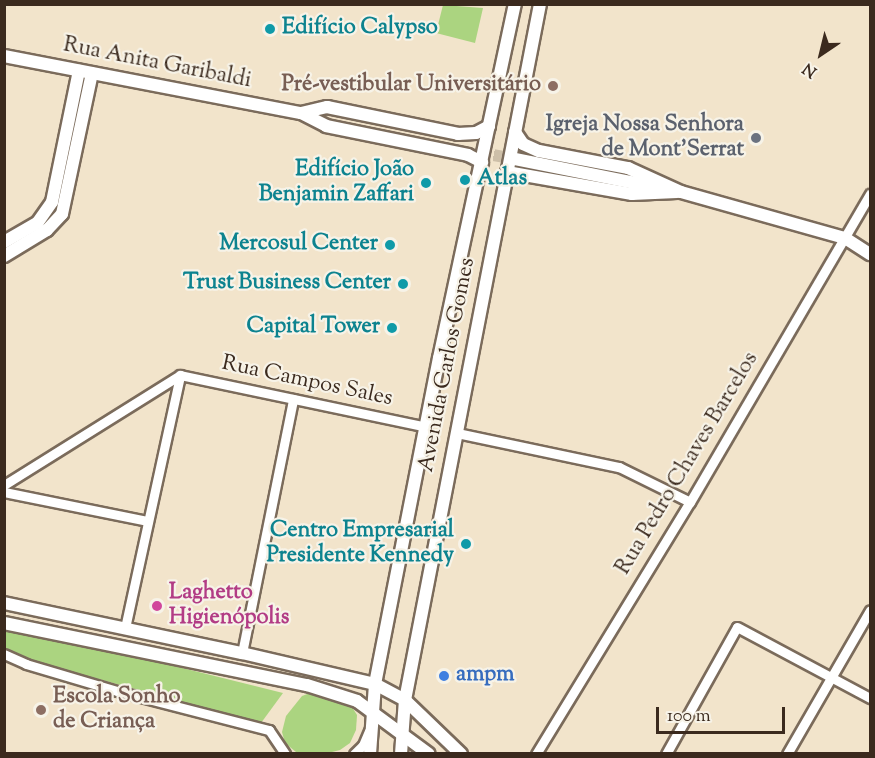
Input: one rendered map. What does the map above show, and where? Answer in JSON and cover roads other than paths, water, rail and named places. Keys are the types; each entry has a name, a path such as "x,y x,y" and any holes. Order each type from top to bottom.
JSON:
{"main road":[{"name":"Avenida Carlos Gomes","path":"370,753 375,684 479,157 489,126 515,4"},
{"name":"Avenida Carlos Gomes","path":"401,753 405,700 540,4"},
{"name":"Rua Anita Garibaldi","path":"4,56 301,114 327,107 458,134 476,133 489,126"},
{"path":"4,242 38,222 52,202 79,71"},
{"path":"4,256 47,230 62,214 92,73"},
{"path":"301,114 479,157"},
{"path":"515,132 523,144 539,151 628,168 681,192"},
{"path":"515,159 681,192 845,238 870,254"},
{"path":"507,172 632,194 681,192"},
{"path":"4,603 242,653 375,684 405,700 461,753"},
{"path":"4,623 307,686 357,701 429,753"}],"street":[{"name":"Rua Pedro Chaves Barcelos","path":"536,753 690,502 870,194"},
{"name":"Rua Campos Sales","path":"180,375 426,427"},
{"path":"4,485 180,375"},
{"path":"126,628 180,375"},
{"path":"242,653 293,399"},
{"path":"457,433 619,467 690,502"},
{"path":"4,492 148,521"},
{"path":"787,753 870,610"},
{"path":"666,753 737,627 870,698"},
{"path":"4,654 26,664 117,691 269,730 285,753"},
{"path":"354,753 363,745 372,726"}],"tunnel":[{"path":"476,152 515,159"}],"place":[{"name":"Edifício Calypso","path":"270,29"},
{"name":"Pré-vestibular Universitário","path":"553,86"},
{"name":"Igreja Nossa Senhora de Mont'Serrat","path":"756,138"},
{"name":"Atlas","path":"465,180"},
{"name":"Edifício João Benjamin Zaffari","path":"426,183"},
{"name":"Mercosul Center","path":"390,245"},
{"name":"Trust Business Center","path":"403,284"},
{"name":"Capital Tower","path":"392,328"},
{"name":"Centro Empresarial Presidente Kennedy","path":"466,544"},
{"name":"Laghetto Higienópolis","path":"157,606"},
{"name":"ampm","path":"444,676"},
{"name":"Escola Sonho de Criança","path":"41,710"}]}
